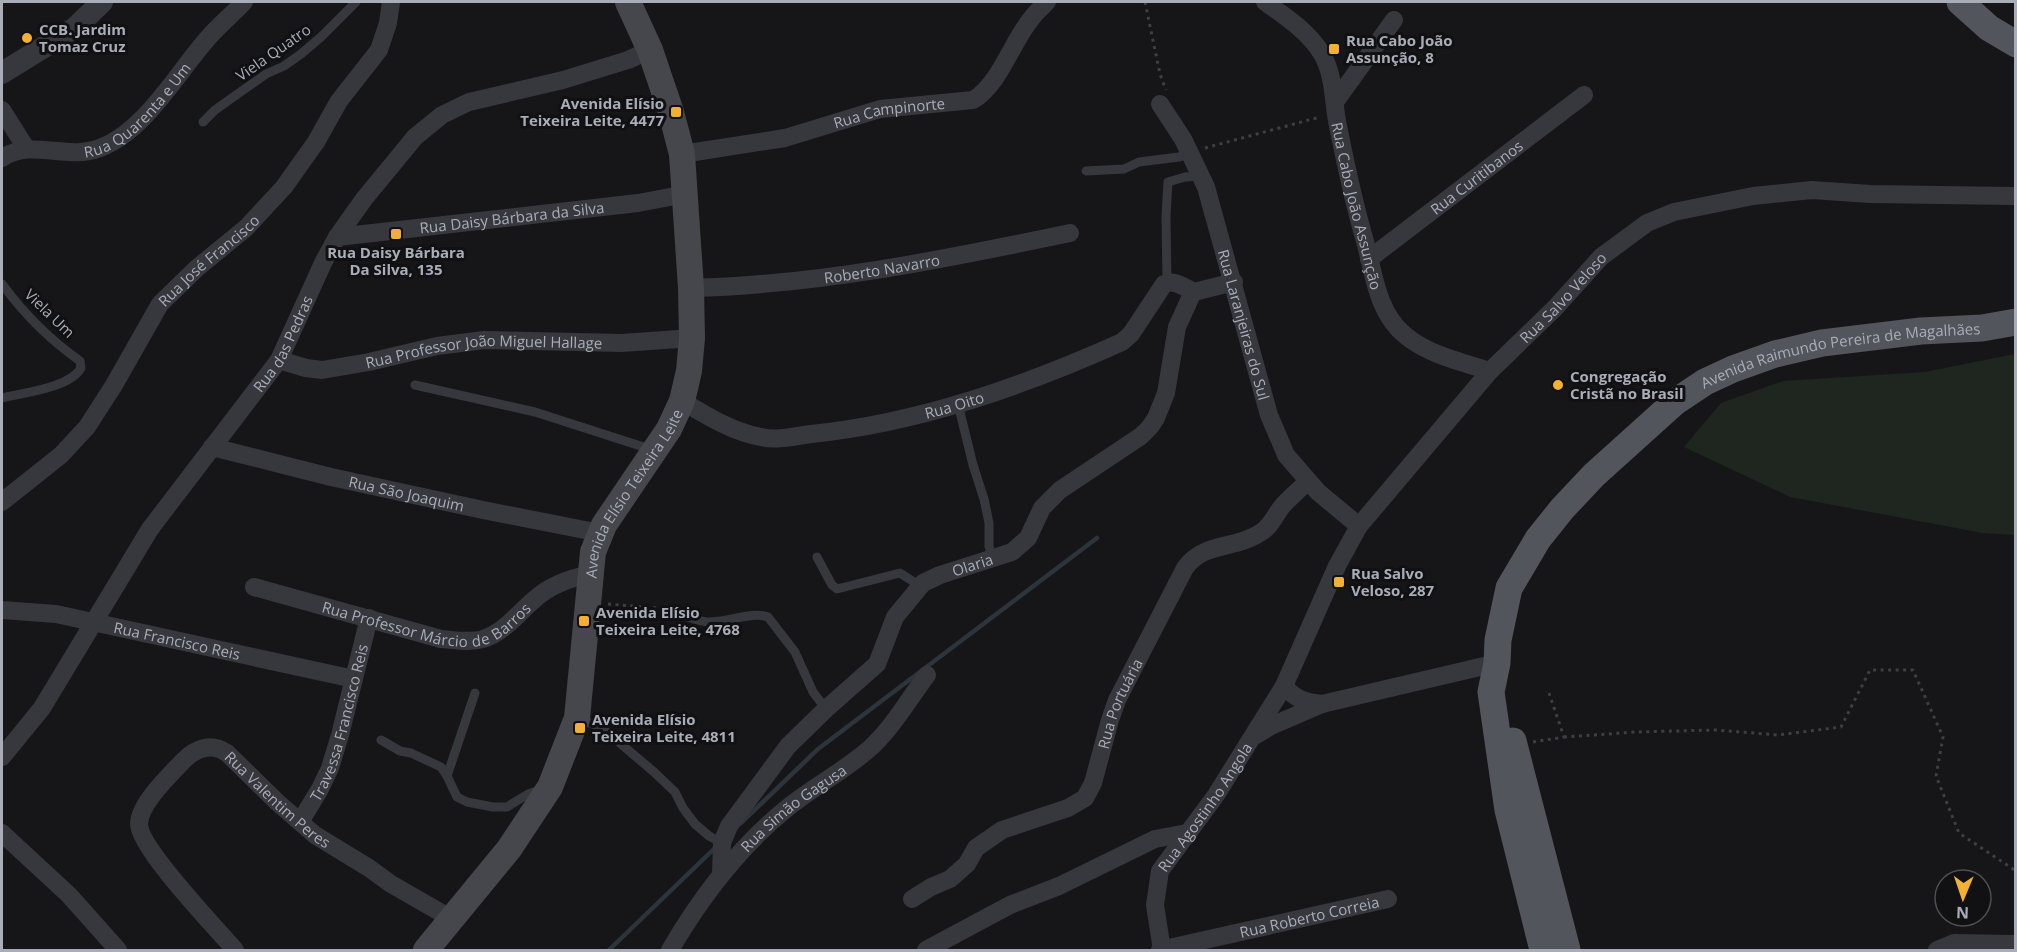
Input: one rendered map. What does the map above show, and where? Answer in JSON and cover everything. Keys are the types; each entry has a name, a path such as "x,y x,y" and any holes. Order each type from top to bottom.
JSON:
{"main road":[{"name":"Avenida Elísio Teixeira Leite","path":"426,951 509,849 550,787 577,718 593,552 600,533 655,451 682,401 689,371 692,338 691,288 682,154 671,112 650,50 628,2"},
{"path":"1960,2 1989,28 2016,44"},
{"name":"Avenida Raimundo Pereira de Magalhães","path":"1543,951 1508,810 1491,692 1497,663 1498,640 1509,588 1538,539 1594,475 1675,402 1705,382 1733,369 1775,354 1822,343 1921,331 1982,328 2016,322"},
{"name":"Avenida Raimundo Pereira de Magalhães","path":"1497,663 1507,701 1514,745 1568,951"}],"street":[{"path":"2,73 75,28 102,2"},
{"name":"Rua Quarenta e Um","path":"2,158 26,148 75,154 99,149 122,138 140,122 209,37 244,2"},
{"name":"Rua José Francisco","path":"2,502 61,454 87,427 160,304 197,268 246,228 284,187 316,142 339,101 379,50 388,23 391,2"},
{"name":"Rua Campinorte","path":"682,154 785,138 880,109 973,100 980,96 992,82 1030,19 1047,2"},
{"name":"Rua Cabo João Assunção","path":"1265,2 1290,20 1318,48 1330,72 1357,219 1377,291 1394,324 1419,345 1490,370"},
{"path":"1335,108 1394,20"},
{"name":"Rua das Pedras","path":"2,757 42,708 150,530 279,360 337,237 405,147 423,129 442,115 469,102 563,80 628,60 650,50"},
{"name":"Rua Curitibanos","path":"1370,260 1584,95"},
{"name":"Rua Laranjeiras do Sul","path":"1160,104 1190,153 1206,187 1273,425 1286,455 1308,481 1359,526"},
{"path":"2,110 26,148"},
{"name":"Rua Salvo Veloso","path":"1284,686 1337,566 1359,526 1490,370 1555,308 1601,257 1647,223 1674,212 1753,196 1812,190 1870,194 2013,196"},
{"name":"Rua Daisy Bárbara da Silva","path":"337,237 638,202 686,194"},
{"name":"Roberto Navarro","path":"691,288 763,284 856,273 957,256 1070,233"},
{"path":"1167,282 1172,281 1194,292 1234,282"},
{"name":"Rua Oito","path":"682,401 725,425 752,435 769,438 833,432 887,422 958,404 1016,384 1122,342 1131,334 1167,282"},
{"name":"Olaria","path":"721,873 722,843 729,826 788,746 877,664 881,658 890,625 920,586 932,578 1019,548 1028,538 1042,508 1060,490 1141,436 1150,427 1166,393 1177,327 1194,292"},
{"name":"Rua Professor João Miguel Hallage","path":"279,360 322,370 437,346 484,340 622,343 692,338"},
{"name":"Rua São Joaquim","path":"212,447 298,470 600,533"},
{"name":"Rua Portuária","path":"912,899 932,886 950,879 963,869 976,848 1002,830 1068,808 1085,798 1094,783 1117,700 1185,568 1201,553 1243,542 1262,532 1271,524 1283,506 1308,481"},
{"name":"Rua Professor Márcio de Barros","path":"254,587 441,639 481,640 501,630 538,596 577,577 590,574"},
{"name":"Rua Francisco Reis","path":"2,610 56,615 93,622 354,680"},
{"name":"Travessa Francisco Reis","path":"300,822 330,768 369,618"},
{"name":"Rua Agostinho Angola","path":"1253,737 1271,726 1322,704 1437,679 1497,663"},
{"name":"Rua Simão Gagusa","path":"670,951 702,899 746,845 784,810 868,750 902,710 927,675"},
{"name":"Rua Agostinho Angola","path":"1161,950 1155,905 1160,871 1216,795 1284,686 1293,697 1306,702 1322,704"},
{"name":"Rua Valentim Peres","path":"235,951 188,897 143,838 139,825 141,813 167,777 188,756 203,747 219,747 315,836 452,919"},
{"path":"2,833 69,895 118,951"},
{"path":"926,951 1010,905 1059,886 1155,838 1187,833"},
{"name":"Rua Roberto Correia","path":"1161,950 1388,899"},
{"path":"1937,951 1954,943 2016,944"}],"lane":[{"name":"Viela Quatro","path":"203,122 215,110 266,74 284,66 301,54 356,2"},
{"path":"1086,171 1124,169 1139,162 1179,157 1190,153"},
{"path":"1167,282 1168,182 1185,177 1201,176"},
{"name":"Viela Um","path":"2,284 32,320 80,361 79,372 72,378 34,391 2,398"},
{"path":"416,385 535,412 655,451"},
{"path":"958,404 984,499 992,557"},
{"path":"817,557 831,585 837,589 900,573 920,586"},
{"path":"667,609 706,622 756,615 768,617 795,652 813,692 826,709"},
{"path":"447,776 475,693"},
{"path":"577,718 601,728 654,772 675,792 695,824 722,843"},
{"path":"381,740 400,751 411,753 441,767 460,800 493,807 507,807 528,794 550,787"}],"path":[{"path":"1145,2 1160,74 1168,95 1160,104"},
{"path":"1190,153 1335,108"},
{"path":"589,602 667,609"},
{"path":"1514,745 1564,737 1636,732 1716,730 1778,735 1841,727 1870,670 1913,670 1943,737 1936,776 1959,833 2016,872"},
{"path":"1549,693 1564,737"}],"shaded area":[{"path":"2015,354 2015,535 1983,533 1790,497 1684,447 1721,403 1783,381 1925,372"}],"waterway":[{"path":"741,823 818,749 1097,538"},
{"path":"609,950 716,847"}],"place":[{"name":"CCB. Jardim Tomaz Cruz","path":"27,38"},
{"name":"Rua Cabo João Assunção, 8","path":"1334,49"},
{"name":"Avenida Elísio Teixeira Leite, 4477","path":"676,112"},
{"name":"Rua Daisy Bárbara Da Silva, 135","path":"396,234"},
{"name":"Congregação Cristã no Brasil","path":"1558,385"},
{"name":"Rua Salvo Veloso, 287","path":"1339,582"},
{"name":"Avenida Elísio Teixeira Leite, 4768","path":"584,621"},
{"name":"Avenida Elísio Teixeira Leite, 4811","path":"580,728"}]}
